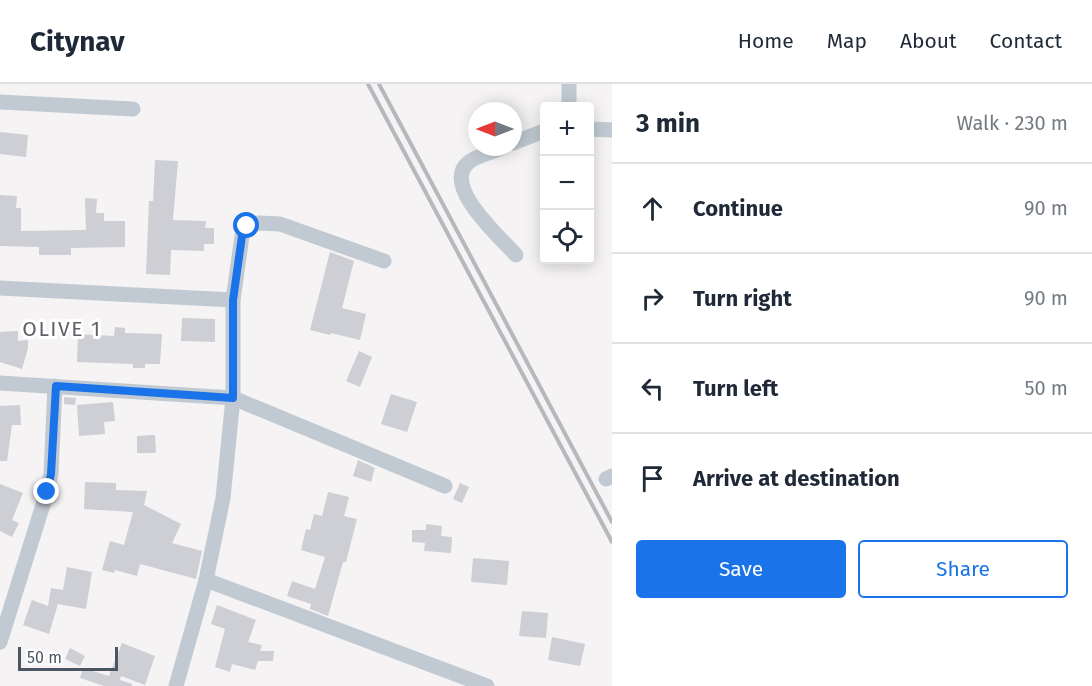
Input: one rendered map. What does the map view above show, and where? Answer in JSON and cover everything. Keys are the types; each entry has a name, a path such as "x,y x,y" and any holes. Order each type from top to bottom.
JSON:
{"street":[{"path":"569,84 569,102"},
{"path":"0,102 133,109"},
{"path":"594,129 612,130"},
{"path":"522,140 540,133"},
{"path":"483,156 469,162 462,171 463,190 476,212 516,255"},
{"path":"176,686 206,580 223,498 233,398 233,300 242,236 247,226 260,223 280,224 384,261"},
{"path":"0,288 233,300"},
{"path":"0,383 233,398 445,486"},
{"path":"0,642 51,474 56,386"},
{"path":"206,580 484,686"}],"building":[{"path":"0,132 28,135 26,157 0,154"},
{"path":"155,160 178,161 173,220 206,221 205,228 214,228 214,244 204,244 204,251 171,250 170,275 146,274 149,201 153,201"},
{"path":"0,195 17,196 16,208 21,208 21,231 86,230 85,198 97,199 96,213 104,213 104,221 125,221 125,247 71,248 71,255 39,255 39,247 0,246"},
{"path":"330,252 354,261 342,308 366,314 360,340 310,330"},
{"path":"182,318 215,319 215,342 181,341"},
{"path":"115,327 125,328 125,333 162,334 160,364 145,364 145,368 133,368 133,364 77,362 78,334 114,336"},
{"path":"18,331 18,341 28,340 22,369 0,362 0,332"},
{"path":"359,351 372,357 360,387 346,381"},
{"path":"391,394 417,402 407,432 381,424"},
{"path":"64,397 76,398 75,405 64,404"},
{"path":"113,402 115,421 104,422 105,434 79,436 77,405"},
{"path":"20,405 21,425 12,425 7,461 0,461 0,406"},
{"path":"155,435 156,453 137,453 137,436"},
{"path":"358,460 375,468 371,482 353,476"},
{"path":"85,482 116,483 116,490 147,491 144,505 181,524 172,543 202,551 196,579 140,564 137,576 115,570 114,573 102,570 110,541 124,545 133,512 84,509"},
{"path":"460,483 469,487 462,503 453,499"},
{"path":"0,484 23,493 12,520 19,523 12,537 0,531"},
{"path":"328,492 349,497 344,516 357,519 328,616 310,609 311,604 287,596 292,581 315,589 325,557 301,550 306,529 310,530 314,514 322,516"},
{"path":"426,524 442,526 441,536 452,537 451,553 424,551 425,543 412,542 412,530 426,530"},
{"path":"473,558 509,561 507,585 471,582"},
{"path":"67,567 92,572 86,609 58,604 49,634 23,625 32,600 48,606 51,588 63,590"},
{"path":"217,605 256,620 248,642 262,645 260,651 274,651 273,661 258,661 255,670 232,664 230,672 215,667 225,629 211,624"},
{"path":"522,611 548,613 546,638 519,636"},
{"path":"552,637 585,644 580,666 548,660"},
{"path":"122,643 155,656 145,685 121,676 120,680 132,686 104,686 80,678 83,668 109,676"},
{"path":"70,648 85,656 80,666 65,659"}],"railway":[{"path":"368,84 612,542"},
{"path":"379,84 612,522"}],"district":[{"name":"OLIVE 1","path":"62,329"}],"route":[{"path":"47,492 51,474 56,386 233,398 233,300 242,236 247,226"}]}
